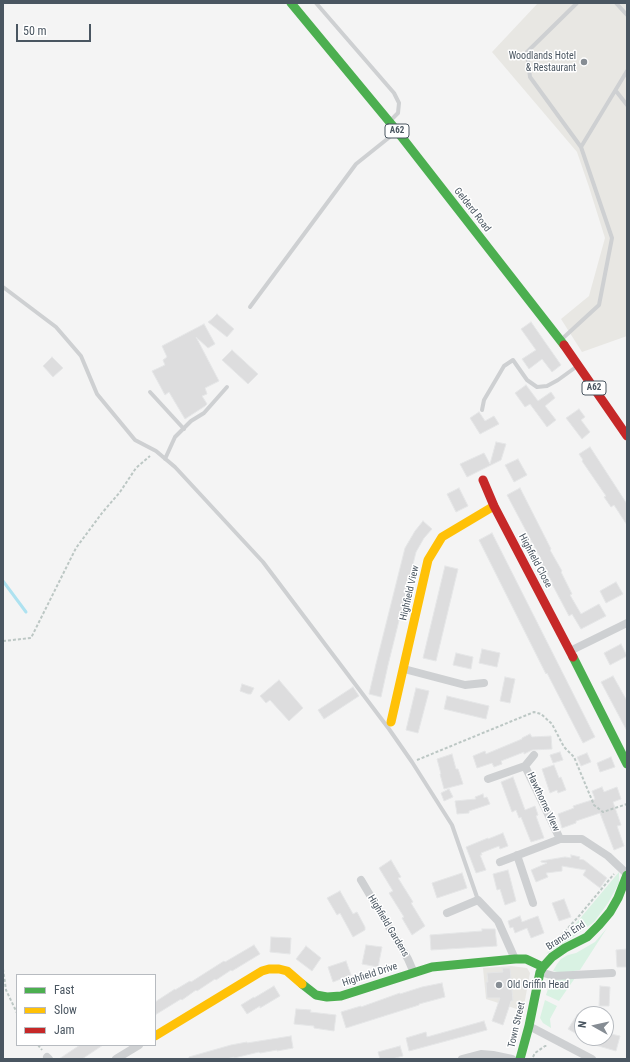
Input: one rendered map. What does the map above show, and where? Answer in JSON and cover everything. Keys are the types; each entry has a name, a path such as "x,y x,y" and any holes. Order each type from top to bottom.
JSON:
{"street":[{"name":"Gelderd Road","path":"291,3 397,131 560,340 627,436"},
{"name":"Highfield Close","path":"483,480 494,506 627,764"},
{"name":"Highfield View","path":"391,722 428,560 442,537 494,506"},
{"path":"570,651 627,623"},
{"path":"404,669 465,685 484,683"},
{"name":"Hawthorne View","path":"488,779 525,766 534,755"},
{"name":"Hawthorne View","path":"525,766 560,839"},
{"path":"500,862 560,839 582,839 608,856 627,874"},
{"path":"517,855 533,903"},
{"name":"Branch End","path":"541,970 552,957 586,937 600,925 618,898 627,874"},
{"name":"Highfield Gardens","path":"361,880 408,959 414,973"},
{"path":"618,898 627,901"},
{"path":"448,913 478,900 498,920 515,959"},
{"name":"Highfield Drive","path":"156,1035 262,971 279,969 287,971 306,988 316,994 327,997 341,996 432,967 448,964 526,959 541,970"},
{"path":"541,970 554,976 612,973"},
{"name":"Town Street","path":"520,1059 541,970"},
{"path":"529,1026 592,1059"},
{"path":"116,1059 137,1046"},
{"path":"462,1059 481,1054 512,1059"}],"lane":[{"path":"316,3 394,93 399,103 398,113 389,122"},
{"path":"560,340 599,305 612,238 581,147 530,77 527,52 577,3"},
{"path":"616,3 627,15"},
{"path":"581,147 627,71"},
{"path":"616,91 627,105"},
{"path":"250,307 356,164 397,131"},
{"path":"3,287 56,327 81,356 97,394 135,440 156,451 175,467 263,562 389,729 412,762 452,825 478,900"},
{"path":"482,410 484,400 504,366 513,360 527,380 537,387 547,386 558,380 578,365"},
{"path":"165,459 175,437 191,421 204,413 227,387"},
{"path":"150,392 184,429"}],"path":[{"path":"3,640 31,638 76,548 120,492 136,468 156,451"},
{"path":"557,940 580,916 620,867"},
{"path":"3,970 6,990 16,1011"},
{"path":"532,1059 535,1053 546,1046 555,1046 558,1041"}],"shaded area":[{"path":"538,3 627,3 627,336 582,352 561,319 589,296 605,238 577,152 492,52"},
{"path":"511,966 527,968 530,973 523,1011 486,999 483,968"}],"green space":[{"path":"619,872 619,883 608,903 594,922 546,954 572,928"},
{"path":"607,928 580,970 562,973 553,971 561,959 576,953 595,942"},
{"path":"575,978 559,1001 546,995 551,980"},
{"path":"545,1000 557,1006 550,1019 551,1028 543,1023 540,1018"}],"building":[{"path":"217,314 234,329 227,337 208,322"},
{"path":"531,322 561,365 552,372 542,359 529,369 522,359 536,350 521,329"},
{"path":"204,324 215,344 208,348 196,337 219,381 205,388 207,394 202,396 207,404 185,419 169,392 165,395 152,371 165,365 163,360 167,357 162,346"},
{"path":"232,350 258,374 248,384 222,360"},
{"path":"52,357 63,368 53,377 43,366"},
{"path":"526,385 538,401 551,392 555,398 545,406 556,420 547,427 530,404 525,407 515,393"},
{"path":"579,409 585,417 581,420 590,432 582,439 566,418"},
{"path":"479,412 485,421 494,416 499,424 480,434 470,418"},
{"path":"496,442 506,444 501,460 467,477 460,464 484,453 490,464"},
{"path":"590,447 627,504 627,525 614,505 611,507 604,497 606,496 582,461 583,460 579,454"},
{"path":"518,459 527,475 514,482 505,465"},
{"path":"459,488 468,506 456,512 447,494"},
{"path":"520,488 551,549 550,550 562,571 561,572 572,594 570,595 581,614 599,604 606,616 581,629 572,614 569,616 507,495"},
{"path":"423,521 432,529 424,538 416,552 381,697 369,694 405,548"},
{"path":"492,533 595,737 583,743 547,673 546,674 479,540"},
{"path":"445,566 458,569 436,661 423,658"},
{"path":"616,582 623,594 606,603 600,591"},
{"path":"621,644 627,656 610,665 604,653"},
{"path":"482,649 500,653 497,667 479,663"},
{"path":"456,653 473,657 471,669 453,665"},
{"path":"613,676 627,701 627,731 601,682"},
{"path":"505,677 515,679 510,703 500,701"},
{"path":"279,680 303,708 289,721 270,700 266,703 260,696"},
{"path":"242,684 254,688 251,694 240,691"},
{"path":"353,687 359,696 324,719 318,710"},
{"path":"416,688 429,691 418,733 406,730"},
{"path":"447,696 489,706 486,719 444,709"},
{"path":"530,734 532,737 551,736 552,749 532,750 524,754 524,752 501,761 502,764 494,767 492,763 477,768 473,756 485,751 486,754 522,739"},
{"path":"560,752 563,760 553,763 550,755"},
{"path":"587,753 591,762 581,766 577,757"},
{"path":"452,754 456,769 458,769 463,784 444,789 437,759"},
{"path":"611,757 615,767 600,772 597,763"},
{"path":"554,765 566,790 558,793 557,790 550,793 542,769"},
{"path":"513,777 525,810 535,806 538,815 536,816 544,838 531,842 521,817 519,818 516,810 512,812 501,782"},
{"path":"602,787 604,792 617,787 621,799 613,802 621,825 617,826 624,846 614,850 600,813 576,821 576,823 562,828 558,814 574,808 573,806 595,799 592,791"},
{"path":"449,789 453,797 444,801 441,793"},
{"path":"483,794 484,798 487,797 490,804 469,811 469,813 457,814 455,801 476,799 475,797"},
{"path":"503,833 508,846 500,849 499,846 481,853 482,855 480,855 486,870 476,873 466,847"},
{"path":"571,855 580,857 579,859 584,860 607,878 600,888 583,875 586,870 562,866 562,871 546,873 548,877 536,882 531,870 547,863 541,861 565,857 571,858"},
{"path":"391,860 401,877 398,878 413,902 411,903 425,926 412,935 402,918 404,917 389,893 393,891 379,868"},
{"path":"508,870 516,901 505,905 500,889 497,890 493,874"},
{"path":"462,873 467,888 437,898 432,883"},
{"path":"340,891 353,914 357,912 365,927 365,930 353,937 340,913 337,915 327,898"},
{"path":"564,899 571,917 559,921 552,903"},
{"path":"520,916 522,922 538,916 544,933 531,938 527,928 515,933 513,927 510,928 508,921"},
{"path":"482,929 495,929 497,946 431,950 430,935 482,931"},
{"path":"271,937 291,938 290,954 270,952"},
{"path":"254,945 260,954 156,1014 156,1001 175,989 190,981 191,982 224,961 225,962"},
{"path":"366,945 382,947 378,967 362,964"},
{"path":"306,946 321,958 312,971 296,959"},
{"path":"627,949 627,967 617,967 616,950"},
{"path":"346,961 351,975 333,982 328,967"},
{"name":"Old Griffin Head","path":"502,968 510,968 513,1001 511,1001 503,1025 492,1021 500,998 487,998 486,982 488,982 487,973 503,972"},
{"path":"442,983 445,997 346,1028 341,1012 361,1007 400,993"},
{"path":"274,986 280,996 247,1014 241,1005"},
{"path":"600,986 610,987 609,1006 599,1006"},
{"path":"296,1009 311,1010 310,1012 336,1015 334,1031 314,1028 314,1026 294,1024"},
{"path":"574,1020 574,1032 568,1029"},
{"path":"484,1021 487,1030 409,1051 406,1038 426,1032 427,1037"},
{"path":"614,1035 620,1036 616,1051 598,1046 614,1046"},
{"path":"291,1036 293,1048 259,1052 226,1059 189,1059 189,1057 231,1045"},
{"path":"78,1046 102,1046 82,1059 59,1059"},
{"path":"400,1046 403,1056 392,1059 380,1059 378,1052"}],"waterway":[{"path":"3,581 26,612"}],"traffic: fast":[{"path":"291,3 397,131 564,345"},
{"path":"573,657 627,764"},
{"path":"520,1059 529,1026 540,972 552,957 565,948 587,937 599,925 610,912 618,898 627,875"},
{"path":"302,984 316,995 327,997 341,996 432,967 515,959 526,959 543,967"}],"traffic: slow":[{"path":"391,722 428,560 442,537 494,506"},
{"path":"156,1035 262,971 269,969 287,971 302,984"}],"traffic: jam":[{"path":"564,345 627,436"},
{"path":"483,480 494,506 573,657"}],"place":[{"name":"Woodlands Hotel & Restaurant","path":"584,62"},
{"name":"Old Griffin Head","path":"499,985"}]}
